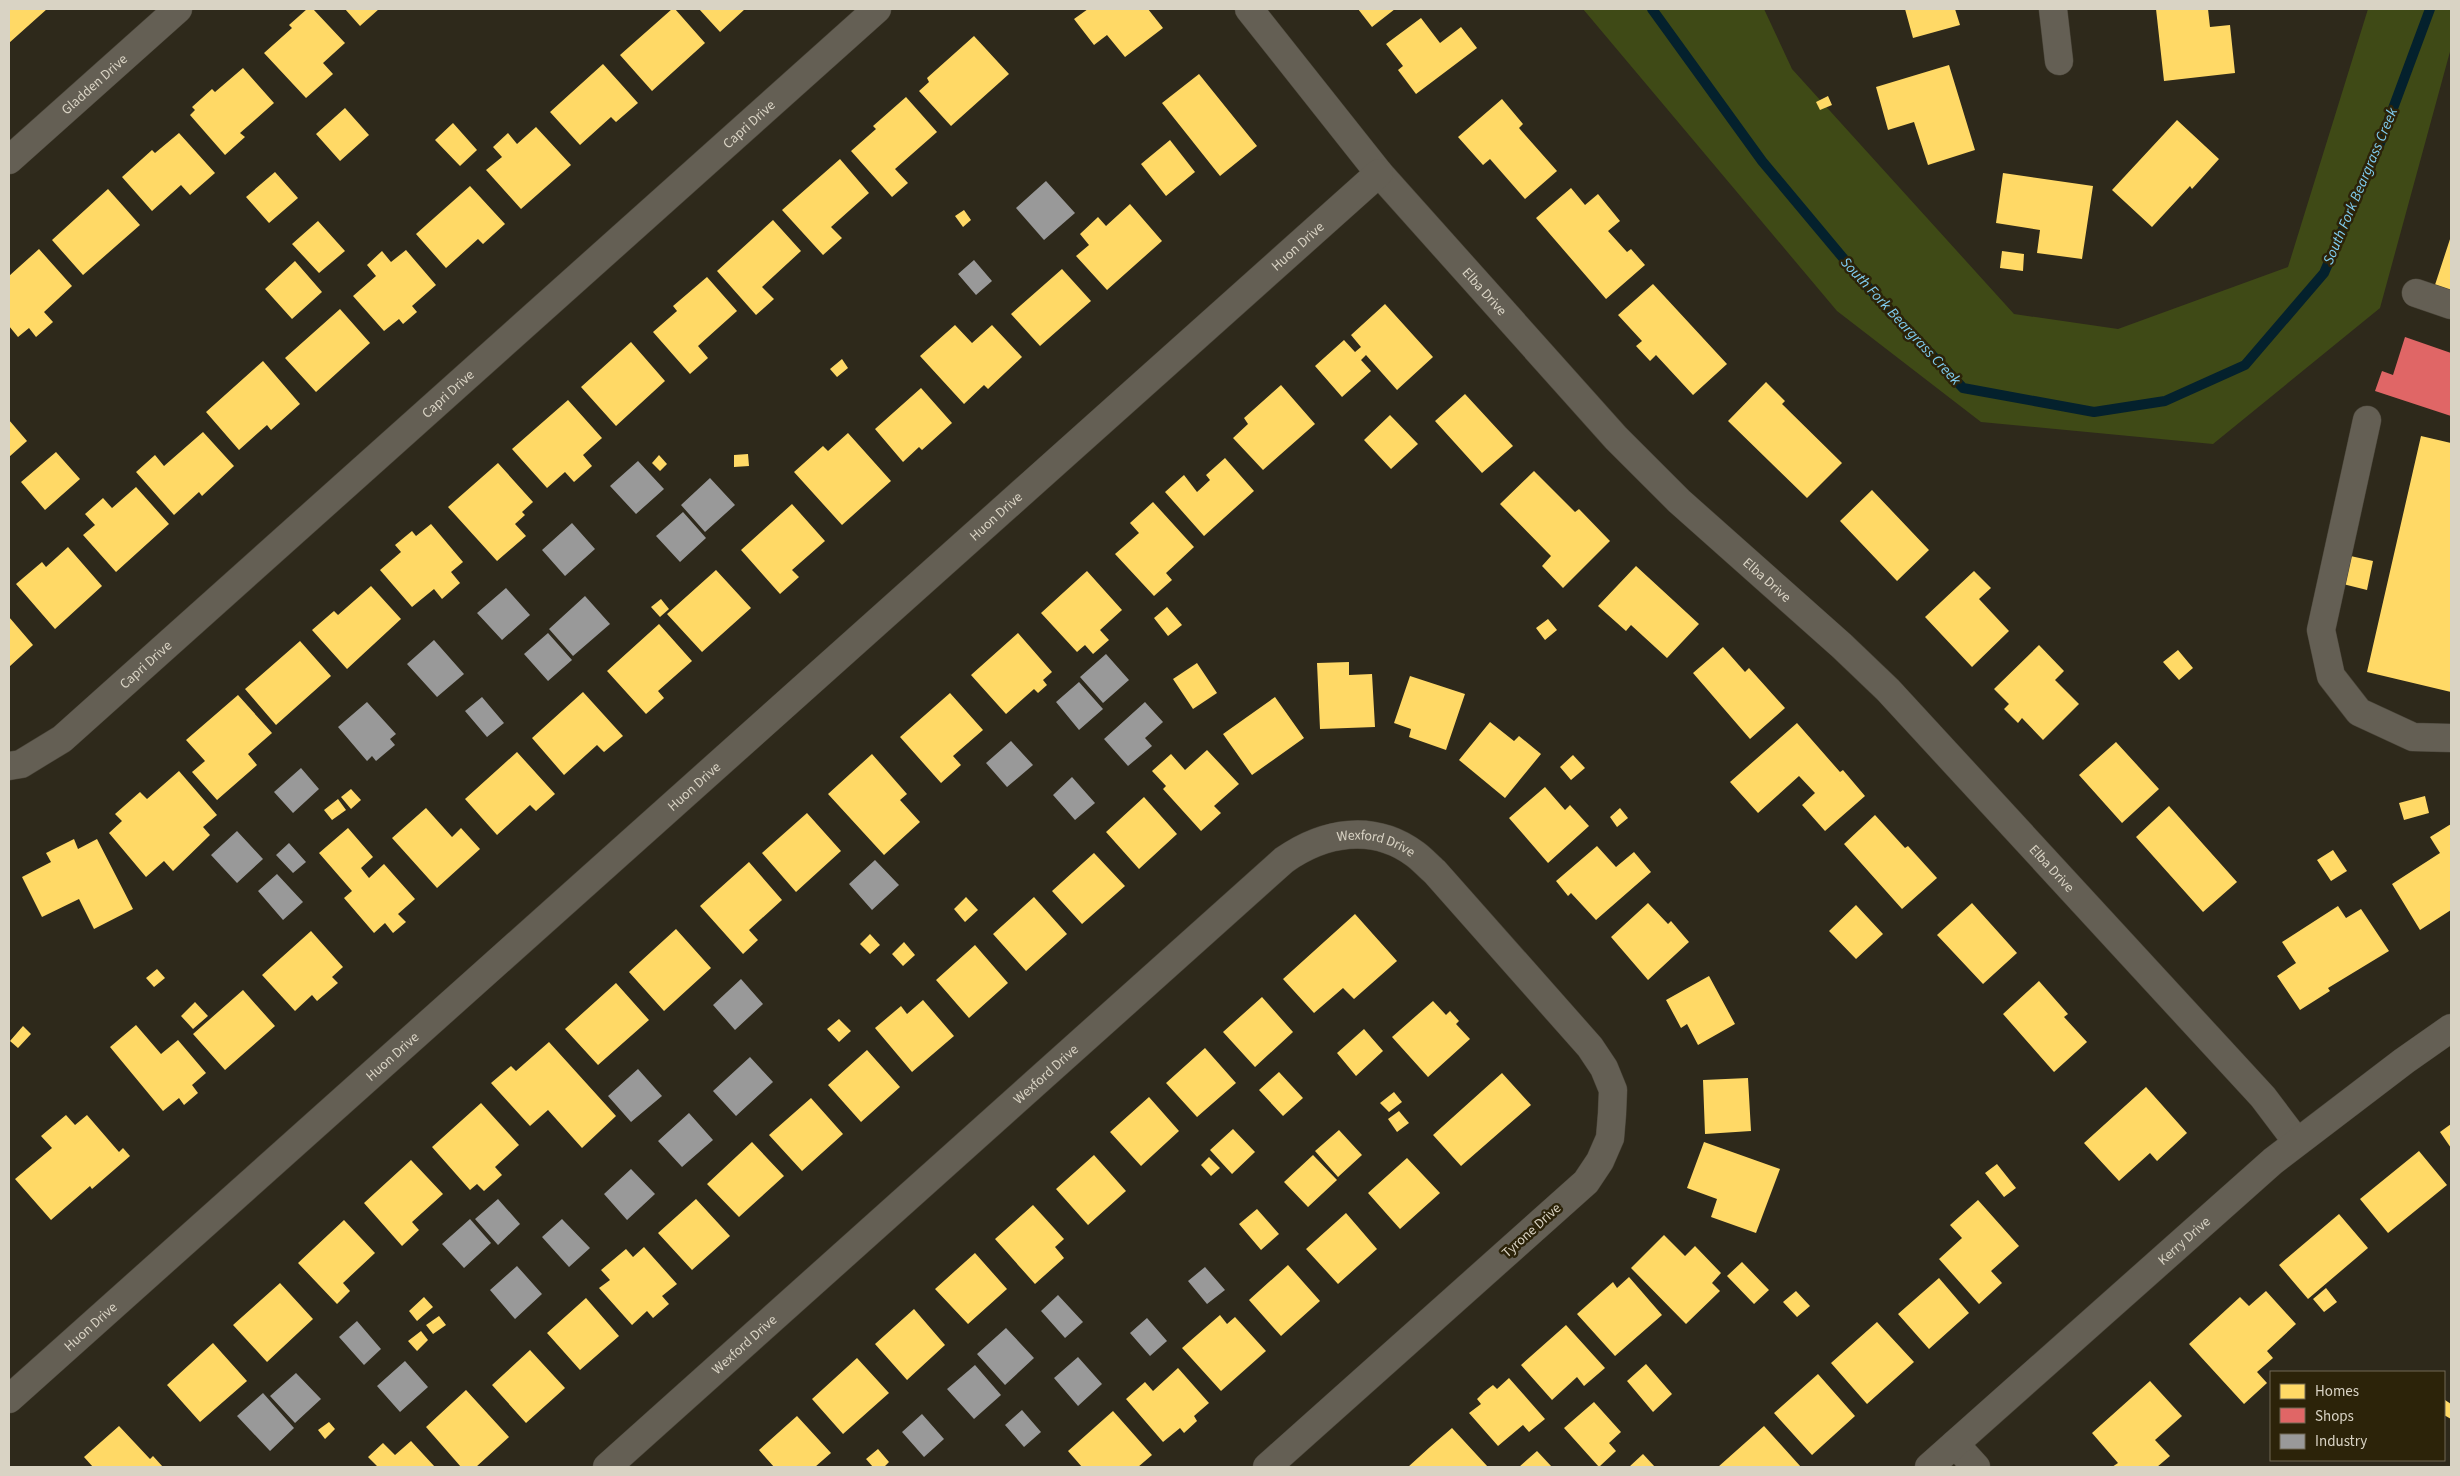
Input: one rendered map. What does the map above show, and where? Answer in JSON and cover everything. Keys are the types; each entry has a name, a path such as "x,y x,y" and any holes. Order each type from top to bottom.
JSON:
{"street":[{"name":"Gladden Drive","path":"9,160 178,9"},
{"name":"Capri Drive","path":"9,766 21,764 62,739 877,9"},
{"name":"Elba Drive","path":"1249,9 1379,173 1616,438 1679,501 1842,646 1888,690 2263,1097 2297,1142"},
{"path":"2053,9 2059,61"},
{"name":"Huon Drive","path":"9,1399 1379,173"},
{"path":"2416,293 2451,305"},
{"path":"2367,420 2321,630 2331,676 2359,712 2413,737 2451,738"},
{"name":"Wexford Drive","path":"607,1467 1277,866 1302,847 1342,834 1367,835 1392,841 1414,854 1435,872 1501,946"},
{"name":"Tyrone Drive","path":"1267,1467 1586,1182 1600,1161 1610,1138 1612,1114 1613,1090 1604,1068 1590,1047 1501,946"},
{"name":"Kerry Drive","path":"1929,1467 2273,1161 2451,1028"},
{"path":"1955,1444 1976,1467"}],"green space":[{"path":"1583,9 1764,9 1792,69 2014,314 2118,329 2288,267 2368,9 2451,9 2451,48 2380,308 2213,444 1981,422 1837,311"}],"building: Homes":[{"path":"9,9 47,9 9,43"},
{"path":"307,9 313,9 345,43 323,63 333,74 306,98 264,53 292,28 289,25"},
{"path":"345,9 379,9 360,26"},
{"path":"672,9 675,9 705,43 652,91 620,55"},
{"path":"699,9 745,9 720,32"},
{"path":"1088,9 1148,9 1163,28 1125,57 1107,35 1094,45 1074,19"},
{"path":"1358,9 1395,9 1372,27"},
{"path":"1905,9 1955,9 1960,25 1913,38"},
{"path":"2156,9 2208,9 2210,27 2230,25 2235,73 2164,81"},
{"path":"1421,18 1440,43 1461,27 1477,48 1416,94 1398,70 1403,66 1386,44"},
{"path":"974,36 1009,74 951,126 919,91 929,82 927,78"},
{"path":"603,64 638,103 616,122 611,117 580,145 550,112"},
{"path":"1949,65 1975,150 1928,165 1914,122 1888,130 1876,87"},
{"path":"243,68 274,103 240,133 245,137 225,155 190,115 195,110 192,107 212,89 215,92"},
{"path":"1199,74 1257,146 1220,176 1162,103"},
{"path":"1828,96 1832,105 1820,110 1816,102"},
{"path":"906,97 937,132 895,169 908,183 892,197 851,151 876,129 873,126"},
{"path":"1502,99 1523,124 1519,128 1557,171 1525,199 1490,159 1483,165 1458,137"},
{"path":"345,108 369,135 340,161 316,134"},
{"path":"2177,120 2219,159 2192,189 2190,186 2152,227 2112,190"},
{"path":"453,123 477,150 460,166 435,140"},
{"path":"536,127 571,165 521,209 486,170 502,157 493,147 508,133 517,144"},
{"path":"179,133 215,173 190,195 181,185 152,211 122,177 152,150 155,153"},
{"path":"1170,140 1195,172 1166,196 1141,164"},
{"path":"840,159 869,193 831,227 842,238 823,255 782,210"},
{"path":"275,172 298,198 269,223 246,197"},
{"path":"2003,173 2093,186 2082,259 2037,253 2040,230 1996,223"},
{"path":"470,186 505,224 483,244 478,239 446,268 416,234"},
{"path":"1571,188 1585,205 1598,194 1620,221 1608,231 1627,252 1631,249 1645,265 1606,299 1536,218"},
{"path":"108,189 140,225 83,275 52,240"},
{"path":"1130,204 1162,241 1107,290 1076,256 1089,245 1080,234 1098,217 1106,226"},
{"path":"964,210 971,220 963,227 955,216"},
{"path":"773,220 801,251 762,287 774,299 756,315 717,271"},
{"path":"318,221 345,251 319,273 292,244"},
{"path":"2451,236 2451,297 2433,291"},
{"path":"39,249 72,286 44,312 53,322 36,337 29,328 18,337 9,326 9,276"},
{"path":"406,250 436,285 412,306 417,312 403,324 399,319 384,331 353,296 376,276 367,265 382,251 391,262"},
{"path":"2002,251 2024,254 2023,271 2000,268"},
{"path":"295,261 322,292 292,319 265,289"},
{"path":"1062,269 1091,301 1040,346 1011,314"},
{"path":"707,277 737,311 698,346 708,358 690,374 653,332 677,311 673,306"},
{"path":"1653,284 1727,364 1693,395 1656,355 1650,361 1636,346 1642,341 1618,315"},
{"path":"1385,304 1433,357 1397,390 1366,355 1361,360 1371,371 1342,397 1315,366 1344,340 1355,352 1361,347 1351,335"},
{"path":"340,309 370,343 316,392 285,358"},
{"path":"955,325 972,343 992,325 1022,357 988,389 984,385 964,404 920,356"},
{"path":"631,342 665,381 616,426 581,387"},
{"path":"842,359 848,368 837,377 830,369"},
{"path":"263,361 300,404 271,430 267,425 239,450 206,412"},
{"path":"1766,382 1785,401 1782,404 1842,463 1807,498 1728,421"},
{"path":"1281,385 1315,424 1263,470 1233,438 1248,424 1244,418"},
{"path":"921,388 952,423 922,450 919,447 903,462 875,429"},
{"path":"1465,394 1513,446 1482,473 1435,421"},
{"path":"568,400 602,438 583,455 592,466 574,482 565,472 547,488 512,449"},
{"path":"1390,415 1418,444 1391,469 1364,440"},
{"path":"9,420 27,441 9,457"},
{"path":"203,432 234,466 202,496 199,492 174,515 136,472 155,455 164,466"},
{"path":"848,433 891,481 842,525 794,472 823,446 828,451"},
{"path":"2421,436 2451,443 2451,692 2367,672"},
{"path":"56,452 80,479 45,510 21,482"},
{"path":"748,454 749,466 734,467 734,455"},
{"path":"659,455 667,464 660,471 652,463"},
{"path":"1225,458 1254,491 1204,536 1165,492 1184,475 1197,492 1210,480 1206,475"},
{"path":"498,463 533,502 522,512 525,515 515,524 526,536 497,561 448,507"},
{"path":"1534,471 1575,512 1579,509 1610,541 1563,588 1542,566 1551,556 1500,504"},
{"path":"136,487 169,524 116,572 83,535 95,525 85,514 103,498 112,508"},
{"path":"1872,490 1929,550 1897,581 1840,521"},
{"path":"1153,502 1194,547 1166,573 1172,580 1154,596 1115,554 1139,533 1130,523"},
{"path":"792,504 825,541 792,570 799,577 780,594 741,550"},
{"path":"431,524 463,562 451,572 460,583 442,599 434,589 412,607 380,570 401,552 395,545 412,531 416,536"},
{"path":"68,547 102,586 55,629 16,584 42,562 46,567"},
{"path":"2346,555 2373,561 2367,590 2339,583"},
{"path":"1636,566 1699,624 1667,658 1631,625 1626,631 1598,606"},
{"path":"716,570 751,608 702,652 667,614"},
{"path":"1087,571 1122,610 1100,630 1109,640 1093,654 1085,645 1077,652 1041,613"},
{"path":"1974,571 1991,588 1979,599 2009,631 1972,667 1925,617"},
{"path":"371,586 401,619 347,669 312,630 334,611 338,615"},
{"path":"661,599 669,609 660,617 651,607"},
{"path":"1167,607 1182,625 1168,636 1154,618"},
{"path":"9,617 33,645 9,667"},
{"path":"1548,619 1557,630 1545,640 1536,628"},
{"path":"659,624 692,661 658,691 664,698 646,714 607,671"},
{"path":"1018,633 1052,672 1043,680 1047,685 1038,693 1034,689 1006,714 971,675"},
{"path":"300,641 331,676 276,725 245,689"},
{"path":"2039,645 2064,671 2055,680 2079,704 2043,740 2022,718 2018,723 2004,709 2009,704 1994,689"},
{"path":"1723,647 1745,672 1749,668 1785,708 1750,739 1693,673"},
{"path":"2178,650 2193,668 2179,680 2163,662"},
{"path":"1349,662 1349,675 1372,674 1375,727 1320,729 1317,663"},
{"path":"1197,663 1217,693 1193,709 1173,679"},
{"path":"1410,676 1465,694 1446,750 1409,737 1411,729 1394,723"},
{"path":"583,692 623,736 604,752 597,745 564,775 532,738"},
{"path":"950,693 983,730 953,756 961,765 941,783 900,737"},
{"path":"238,695 272,733 248,754 257,765 217,800 192,772 205,761 186,740"},
{"path":"1275,697 1304,738 1252,775 1223,734"},
{"path":"1490,722 1514,741 1519,736 1541,754 1505,798 1459,760"},
{"path":"1797,723 1840,772 1843,770 1865,796 1825,831 1802,805 1815,793 1799,776 1758,813 1730,782"},
{"path":"2116,742 2159,789 2122,823 2079,775"},
{"path":"1207,750 1239,784 1214,806 1221,813 1201,831 1163,789 1166,786 1152,771 1171,754 1185,770"},
{"path":"517,752 555,794 536,811 530,805 497,835 465,799"},
{"path":"872,754 907,794 900,800 920,822 884,855 828,794"},
{"path":"1573,755 1585,768 1571,780 1560,767"},
{"path":"179,771 217,815 203,827 210,835 173,871 164,861 146,877 109,833 122,821 115,814 140,792 147,799"},
{"path":"1545,787 1565,810 1570,805 1589,826 1548,863 1509,818"},
{"path":"351,789 361,800 351,809 341,797"},
{"path":"2425,796 2429,813 2404,820 2399,803"},
{"path":"1144,797 1177,834 1139,869 1106,832"},
{"path":"338,799 346,810 332,820 324,810"},
{"path":"2169,806 2237,882 2203,912 2136,837"},
{"path":"426,808 452,837 461,828 480,849 437,888 392,838"},
{"path":"1620,808 1628,818 1617,827 1610,817"},
{"path":"807,813 841,851 796,892 762,853"},
{"path":"1875,815 1905,848 1908,846 1937,878 1902,909 1844,844"},
{"path":"2451,824 2451,910 2420,930 2392,884 2440,853 2430,837"},
{"path":"348,828 373,857 361,868 369,878 384,864 415,899 398,914 406,922 393,933 385,923 374,933 344,898 352,891 319,853"},
{"path":"74,839 78,849 97,839 133,909 94,929 79,899 42,917 22,877 51,862 46,853"},
{"path":"1597,846 1616,867 1634,852 1651,872 1596,920 1571,893 1568,896 1556,881"},
{"path":"2333,850 2347,871 2331,881 2317,860"},
{"path":"1094,853 1125,886 1082,924 1052,891"},
{"path":"749,862 782,900 749,930 758,940 743,954 700,906"},
{"path":"966,897 978,910 965,922 954,909"},
{"path":"1034,897 1067,934 1026,971 993,934"},
{"path":"1648,903 1668,924 1671,921 1689,942 1648,980 1611,937"},
{"path":"1972,903 2017,953 1983,984 1937,935"},
{"path":"1856,905 1883,934 1856,959 1829,931"},
{"path":"2338,906 2346,918 2361,909 2389,951 2328,988 2330,991 2300,1010 2277,976 2296,963 2282,942"},
{"path":"1355,914 1397,961 1354,999 1343,988 1314,1013 1283,979"},
{"path":"676,929 711,968 664,1011 629,972"},
{"path":"311,931 343,967 332,977 338,983 317,1001 312,995 295,1011 262,975"},
{"path":"870,934 880,945 870,954 860,944"},
{"path":"904,942 915,955 903,966 892,954"},
{"path":"975,945 1008,983 969,1018 936,980"},
{"path":"157,969 165,978 154,987 146,978"},
{"path":"1709,976 1735,1024 1698,1045 1687,1024 1681,1028 1666,1000"},
{"path":"2039,981 2068,1014 2064,1017 2087,1042 2054,1072 2003,1014"},
{"path":"616,983 649,1020 598,1065 565,1029"},
{"path":"243,990 275,1026 225,1070 193,1034"},
{"path":"1262,997 1293,1032 1255,1067 1223,1032"},
{"path":"923,1000 954,1036 912,1072 875,1028 901,1006 907,1014"},
{"path":"1433,1001 1446,1015 1450,1011 1459,1021 1456,1024 1470,1039 1428,1077 1392,1037"},
{"path":"195,1002 208,1016 193,1029 181,1016"},
{"path":"839,1019 851,1031 839,1042 827,1029"},
{"path":"136,1025 161,1054 178,1040 206,1073 192,1085 198,1093 184,1105 179,1098 163,1111 110,1047"},
{"path":"23,1026 31,1034 18,1048 10,1041"},
{"path":"1364,1029 1383,1051 1356,1076 1337,1053"},
{"path":"549,1042 616,1116 582,1148 548,1110 530,1126 491,1083 511,1066 516,1071"},
{"path":"1205,1048 1236,1083 1197,1117 1166,1083"},
{"path":"867,1050 900,1087 861,1122 828,1085"},
{"path":"1279,1072 1303,1098 1283,1116 1259,1090"},
{"path":"1502,1073 1531,1105 1461,1166 1433,1135"},
{"path":"1748,1078 1751,1131 1705,1134 1703,1080"},
{"path":"2146,1087 2187,1133 2157,1161 2150,1153 2119,1181 2084,1143"},
{"path":"1394,1092 1402,1102 1389,1112 1380,1103"},
{"path":"1149,1097 1179,1131 1141,1166 1110,1132"},
{"path":"811,1098 843,1134 802,1171 769,1135"},
{"path":"481,1103 519,1145 495,1167 502,1175 484,1191 477,1184 470,1190 432,1147"},
{"path":"1399,1111 1409,1123 1397,1132 1388,1119"},
{"path":"66,1115 75,1125 87,1115 119,1152 123,1148 130,1156 92,1189 90,1186 51,1220 15,1179 52,1148 41,1136"},
{"path":"2451,1124 2451,1148 2440,1132"},
{"path":"1233,1129 1255,1152 1232,1174 1210,1150"},
{"path":"1339,1130 1362,1155 1338,1177 1315,1151"},
{"path":"752,1142 784,1176 739,1217 707,1184"},
{"path":"1704,1142 1780,1169 1756,1233 1711,1217 1717,1199 1687,1188"},
{"path":"2419,1151 2447,1185 2388,1233 2360,1199"},
{"path":"1094,1155 1126,1191 1088,1225 1056,1189"},
{"path":"1313,1155 1337,1180 1308,1207 1284,1182"},
{"path":"1209,1157 1220,1168 1211,1176 1201,1165"},
{"path":"1407,1158 1440,1193 1400,1229 1368,1193"},
{"path":"411,1160 443,1194 412,1222 419,1230 402,1246 364,1203"},
{"path":"1997,1164 2016,1188 2004,1197 1985,1173"},
{"path":"696,1199 730,1236 692,1270 658,1233"},
{"path":"1978,1200 2019,1246 1991,1271 2002,1283 1979,1304 1939,1259 1962,1238 1950,1225"},
{"path":"1033,1205 1064,1239 1055,1247 1064,1258 1035,1284 995,1239"},
{"path":"1257,1209 1279,1234 1261,1250 1239,1224"},
{"path":"1346,1213 1377,1249 1338,1284 1306,1249"},
{"path":"2339,1214 2368,1248 2308,1299 2279,1265"},
{"path":"344,1220 375,1253 343,1283 350,1291 337,1304 298,1263"},
{"path":"1664,1235 1685,1256 1695,1246 1721,1273 1712,1283 1720,1291 1686,1324 1631,1268"},
{"path":"644,1247 677,1284 662,1296 669,1304 653,1318 647,1311 632,1325 599,1288 610,1280 601,1270 626,1249 633,1257"},
{"path":"975,1253 1007,1289 968,1324 935,1289"},
{"path":"1742,1262 1769,1290 1754,1304 1727,1276"},
{"path":"1288,1265 1320,1301 1281,1336 1249,1300"},
{"path":"1629,1277 1662,1315 1615,1356 1577,1314 1613,1282 1617,1288"},
{"path":"1939,1278 1969,1313 1929,1349 1898,1314"},
{"path":"280,1283 313,1319 267,1362 233,1325"},
{"path":"2326,1288 2337,1302 2324,1312 2313,1299"},
{"path":"1796,1291 1810,1306 1797,1317 1783,1302"},
{"path":"2266,1291 2296,1324 2267,1351 2273,1358 2257,1372 2267,1383 2244,1404 2189,1344 2240,1297 2249,1306"},
{"path":"424,1297 433,1307 417,1321 409,1311"},
{"path":"586,1298 619,1336 580,1370 547,1333"},
{"path":"914,1309 945,1345 907,1380 875,1344"},
{"path":"1220,1315 1227,1324 1235,1317 1266,1351 1221,1391 1182,1348"},
{"path":"439,1316 446,1325 433,1334 426,1325"},
{"path":"1877,1322 1914,1362 1867,1404 1831,1363"},
{"path":"1566,1325 1605,1368 1584,1386 1577,1377 1552,1400 1521,1365"},
{"path":"421,1331 428,1340 417,1351 408,1341"},
{"path":"213,1343 247,1381 200,1422 167,1385"},
{"path":"530,1350 565,1388 526,1423 492,1385"},
{"path":"857,1358 889,1393 843,1434 812,1399"},
{"path":"1646,1364 1672,1394 1653,1412 1627,1381"},
{"path":"1178,1368 1209,1403 1194,1416 1197,1421 1184,1433 1180,1428 1163,1442 1126,1399 1145,1382 1153,1391"},
{"path":"1818,1374 1855,1416 1812,1455 1774,1413"},
{"path":"1509,1378 1545,1419 1529,1432 1523,1425 1498,1446 1469,1413 1481,1404 1477,1399 1484,1392 1493,1385 1497,1389"},
{"path":"2150,1381 2182,1416 2155,1440 2170,1456 2157,1467 2112,1467 2118,1463 2092,1433"},
{"path":"466,1390 509,1437 476,1467 461,1467 426,1427"},
{"path":"2445,1400 2451,1404 2451,1419 2445,1416"},
{"path":"1594,1402 1621,1432 1609,1443 1616,1451 1599,1467 1564,1428"},
{"path":"1113,1411 1152,1455 1138,1467 1082,1467 1068,1451"},
{"path":"797,1416 831,1453 815,1467 774,1467 759,1450"},
{"path":"329,1422 335,1429 325,1439 318,1430"},
{"path":"119,1426 150,1459 153,1456 163,1467 93,1467 84,1457"},
{"path":"1764,1426 1801,1467 1718,1467"},
{"path":"1452,1428 1488,1467 1408,1467 1430,1447"},
{"path":"411,1441 435,1467 378,1467 368,1457 383,1443 395,1455"},
{"path":"878,1449 889,1462 884,1467 873,1467 866,1459"},
{"path":"1537,1451 1552,1467 1519,1467"},
{"path":"1643,1454 1655,1467 1629,1467"}],"building: Shops":[{"path":"2405,337 2451,353 2451,416 2375,391 2382,371 2393,375"}],"building: Industry":[{"path":"1046,181 1075,213 1044,240 1016,208"},
{"path":"974,260 992,281 976,295 958,274"},
{"path":"638,461 664,489 636,514 610,486"},
{"path":"710,478 735,505 705,532 681,505"},
{"path":"683,512 706,538 680,562 656,536"},
{"path":"572,523 595,549 565,576 542,550"},
{"path":"506,588 530,615 502,640 477,613"},
{"path":"585,596 610,624 573,656 549,629"},
{"path":"548,633 572,660 548,681 524,654"},
{"path":"434,640 464,674 437,697 407,664"},
{"path":"1106,654 1129,680 1103,703 1080,677"},
{"path":"1079,682 1103,709 1079,730 1056,702"},
{"path":"482,697 504,723 487,737 465,711"},
{"path":"367,702 396,734 390,739 395,745 376,761 372,756 367,761 338,727"},
{"path":"1145,702 1163,722 1145,738 1152,746 1128,766 1104,739"},
{"path":"1011,741 1033,765 1007,787 986,763"},
{"path":"301,768 319,789 293,813 274,792"},
{"path":"1072,777 1095,803 1075,820 1053,795"},
{"path":"237,831 263,859 237,883 211,855"},
{"path":"289,843 306,862 293,873 276,855"},
{"path":"875,860 899,885 872,910 849,884"},
{"path":"277,874 303,902 283,920 258,891"},
{"path":"741,979 763,1004 735,1030 713,1005"},
{"path":"750,1057 773,1082 736,1116 713,1091"},
{"path":"638,1069 662,1096 631,1122 608,1096"},
{"path":"689,1113 713,1140 682,1167 658,1141"},
{"path":"631,1169 655,1194 627,1220 604,1194"},
{"path":"498,1199 520,1224 498,1245 475,1219"},
{"path":"470,1219 491,1243 464,1268 442,1244"},
{"path":"562,1219 590,1248 569,1267 542,1237"},
{"path":"517,1266 542,1294 515,1319 490,1290"},
{"path":"1205,1267 1225,1290 1207,1304 1188,1281"},
{"path":"1058,1295 1083,1322 1065,1338 1041,1311"},
{"path":"1147,1318 1167,1341 1150,1356 1130,1333"},
{"path":"357,1321 381,1349 364,1365 339,1337"},
{"path":"1006,1328 1034,1358 1005,1385 977,1354"},
{"path":"1078,1357 1102,1384 1078,1406 1054,1378"},
{"path":"405,1361 428,1387 400,1412 377,1386"},
{"path":"975,1365 1001,1395 974,1419 947,1389"},
{"path":"296,1373 321,1399 295,1423 270,1396"},
{"path":"263,1393 294,1428 270,1451 237,1416"},
{"path":"1022,1410 1041,1432 1024,1447 1005,1425"},
{"path":"922,1414 944,1439 924,1457 902,1432"}],"waterway":[{"name":"South Fork Beargrass Creek","path":"1652,9 1762,161 1864,283 1963,388 2094,412 2165,401 2245,365 2324,273 2379,146 2430,9"}]}
